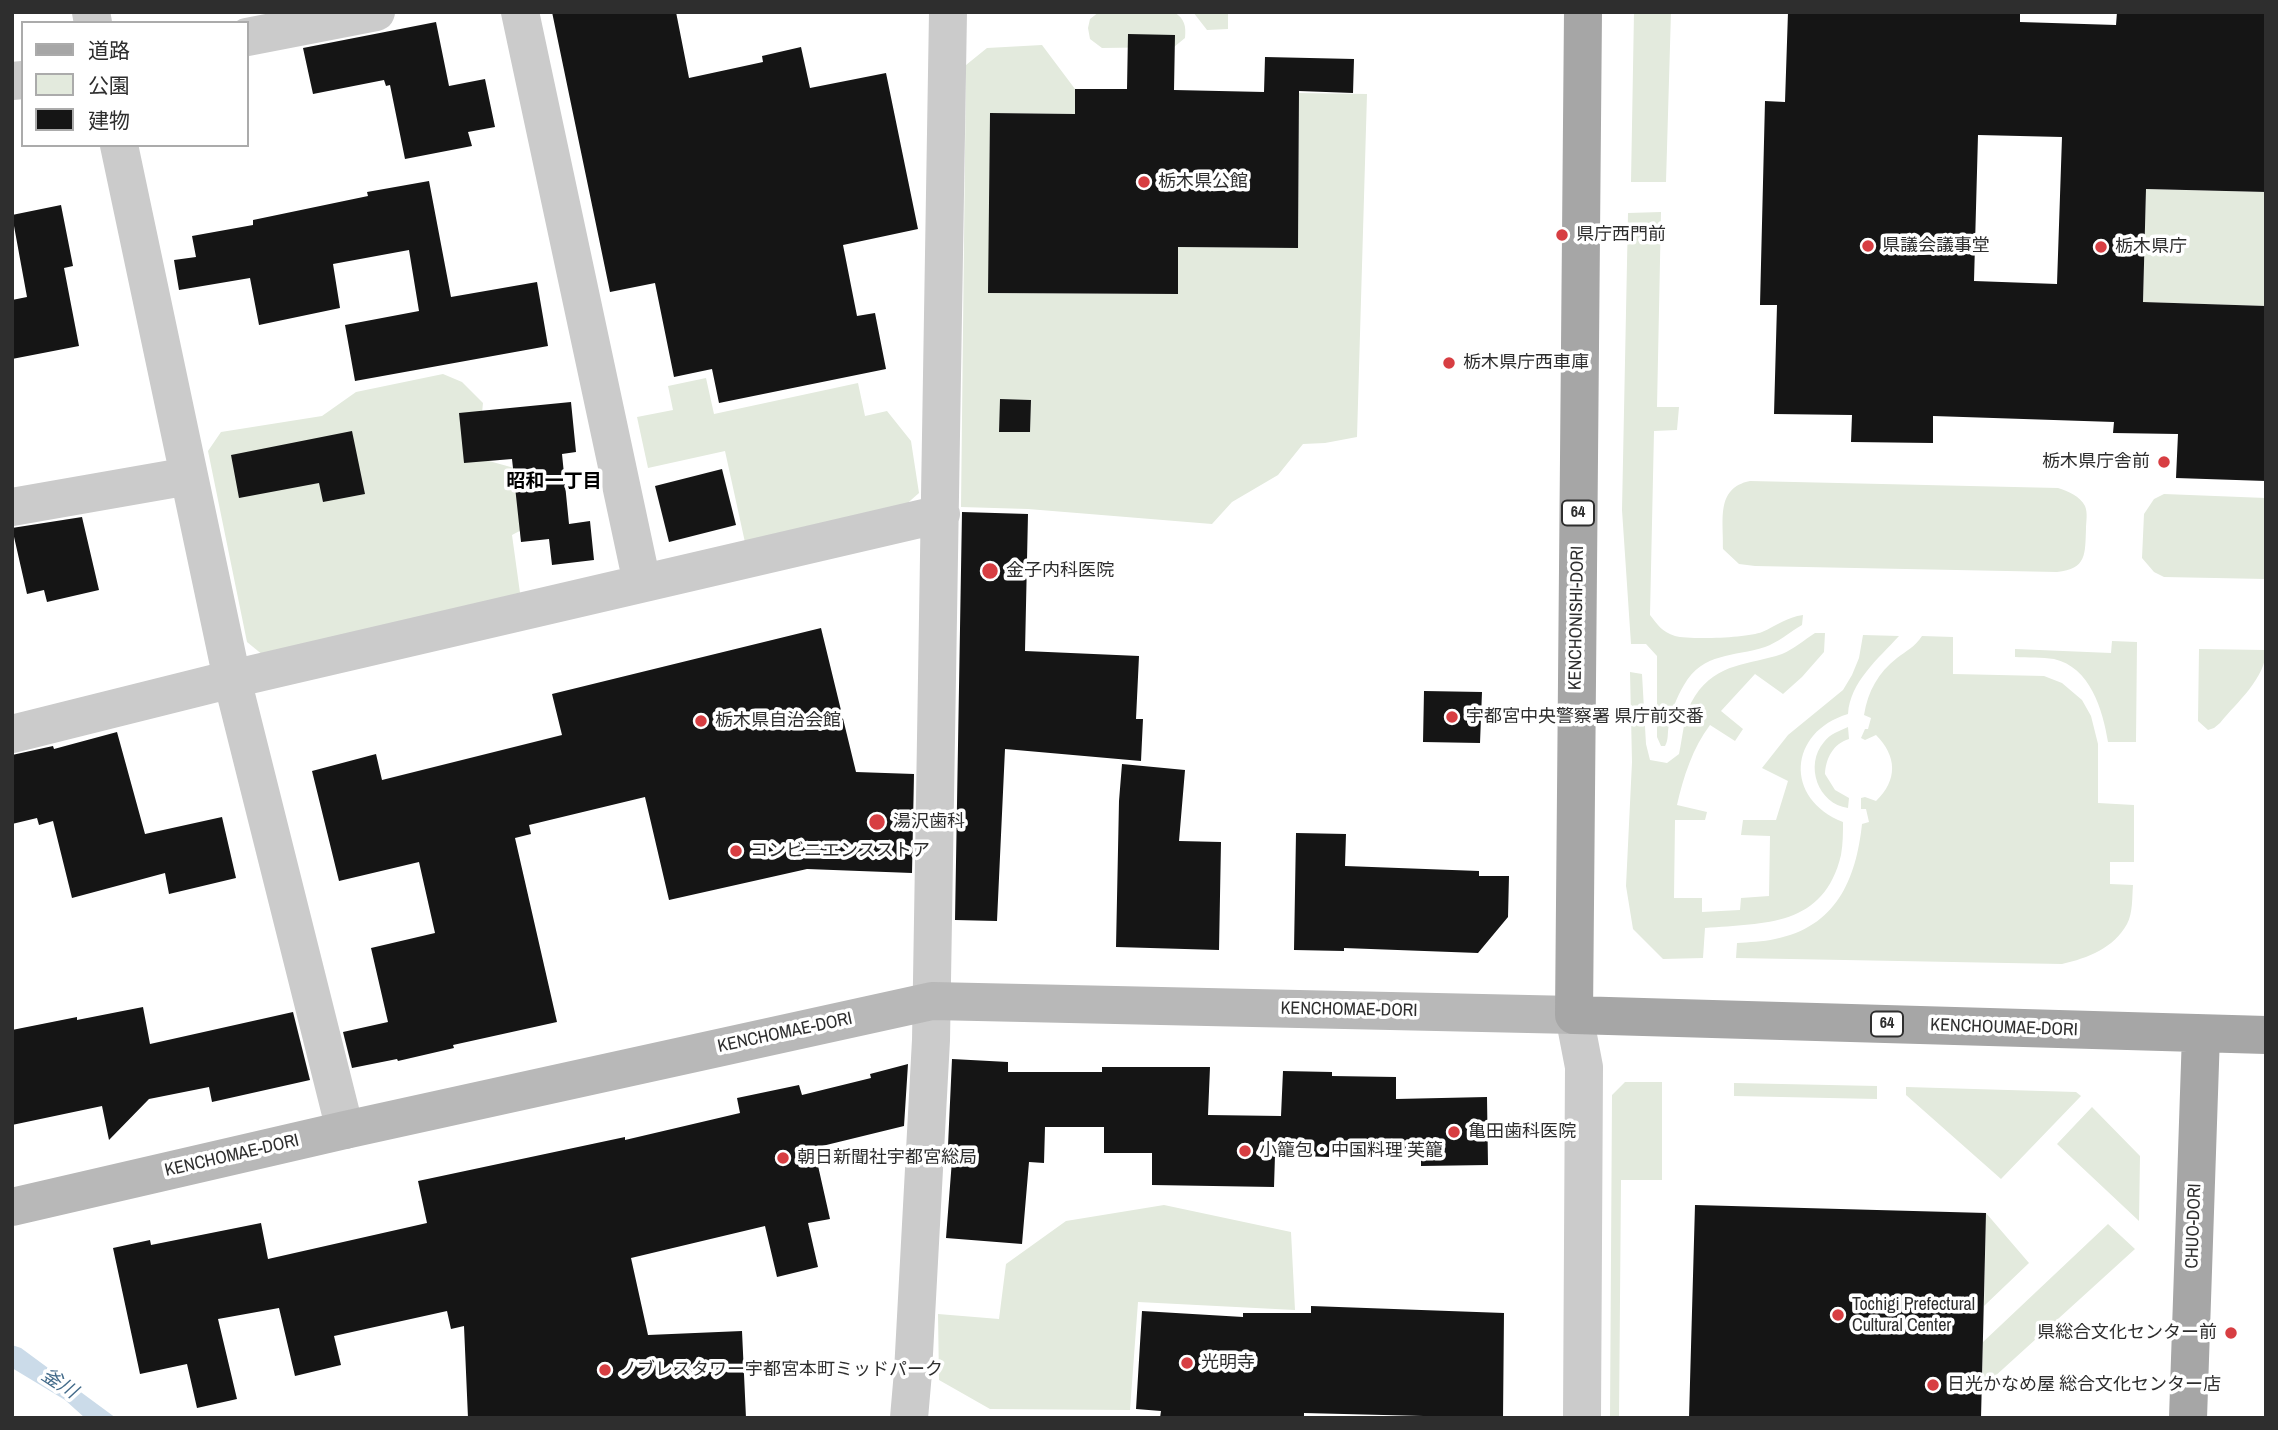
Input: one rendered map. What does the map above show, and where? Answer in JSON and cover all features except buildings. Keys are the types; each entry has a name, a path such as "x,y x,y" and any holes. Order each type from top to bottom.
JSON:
{"main road":[{"name":"KENCHONISHI-DORI","path":"1574,1014 1583,12"},
{"name":"KENCHOUMAE-DORI","path":"1574,1014 2266,1035"},
{"name":"CHUO-DORI","path":"2188,1418 2201,1034"}],"street":[{"path":"248,37 376,12"},
{"path":"520,12 642,583"},
{"path":"909,1418 932,1000 948,12"},
{"path":"119,147 232,679 345,1130"},
{"path":"12,507 189,476"},
{"path":"12,734 232,679 941,514"},
{"name":"KENCHOMAE-DORI","path":"13,1205 932,1000 1574,1014"},
{"path":"1574,1014 1584,1067 1582,1418"}],"green space":[{"path":"1099,12 1174,12 1184,23 1185,38 1174,47 1102,48 1090,39 1088,28 1090,19"},
{"path":"1193,12 1228,12 1228,29 1207,30"},
{"path":"1634,12 1671,12 1666,182 1631,182"},
{"path":"1042,45 1075,89 1075,114 990,113 989,293 1177,294 1178,247 1298,248 1299,93 1367,94 1357,437 1303,444 1278,475 1232,502 1212,524 1028,509 961,507 966,65 987,48"},
{"path":"2146,189 2266,192 2266,306 2143,302"},
{"path":"1661,212 1657,407 1679,407 1677,430 1654,431 1650,615 1670,634 1705,638 1755,634 1803,615 1802,625 1774,643 1720,657 1692,674 1675,704 1665,746 1661,746 1657,737 1657,656 1646,644 1631,644 1622,510 1628,213"},
{"path":"443,374 462,382 483,403 480,433 489,461 525,471 529,526 512,535 521,600 269,660 247,642 208,451 221,432 322,416 356,392"},
{"path":"706,378 714,414 858,383 865,416 887,411 911,441 919,493 894,515 746,547 725,451 648,468 637,417 673,410 668,386"},
{"path":"1750,481 2058,488 2070,492 2085,506 2087,518 2084,553 2074,568 2057,572 1739,564 1723,549 1724,507 1731,491"},
{"path":"2164,494 2266,498 2266,579 2164,577 2154,572 2142,558 2144,514 2154,499"},
{"path":"1815,633 1825,633 1824,652 1783,694 1755,674 1721,711 1743,729 1735,741 1710,725 1699,743 1677,805 1707,812 1705,820 1675,820 1674,898 1702,898 1702,912 1740,910 1741,898 1769,896 1770,836 1741,835 1743,820 1776,820 1788,781 1762,768 1788,735 1843,690 1859,658 1863,635 1899,636 1859,681 1848,714 1828,723 1814,735 1804,750 1801,766 1803,782 1810,798 1824,811 1843,822 1841,855 1833,879 1821,896 1789,917 1749,925 1705,928 1703,958 1663,959 1633,929 1626,886 1632,762 1630,672 1642,674 1646,744 1650,760 1667,763 1679,754 1688,709 1695,696 1713,677 1735,666 1786,652"},
{"path":"1922,636 1953,637 1953,674 2044,676 2062,683 2082,700 2091,716 2098,744 2098,803 2134,805 2134,862 2110,862 2110,884 2133,885 2127,924 2108,946 2081,959 2062,964 1736,958 1737,943 1770,940 1796,933 1828,912 1839,898 1854,864 1862,824 1869,822 1866,809 1861,809 1861,798 1876,801 1891,776 1891,760 1883,743 1876,735 1865,740 1861,738 1865,729 1868,729 1871,718 1864,715 1868,698 1884,670"},
{"path":"2112,641 2137,642 2136,742 2108,742 2103,717 2093,692 2077,671 2054,659 2015,657 2015,649 2111,653"},
{"path":"2199,649 2266,650 2265,660 2256,680 2220,723 2208,730 2198,721"},
{"path":"1848,727 1849,739 1831,752 1825,774 1835,790 1849,798 1848,808 1838,805 1822,791 1817,782 1815,761 1824,742"},
{"path":"1625,1082 1662,1082 1662,1180 1621,1180 1619,1418 1610,1418 1612,1095"},
{"path":"1734,1083 1877,1086 1877,1099 1734,1096"},
{"path":"1906,1087 2076,1092 2081,1096 2001,1179 1906,1095"},
{"path":"2092,1107 2140,1156 2139,1221 2057,1144"},
{"path":"1164,1205 1291,1232 1295,1310 1138,1302 1130,1410 990,1409 939,1380 938,1314 999,1319 1006,1264 1066,1221"},
{"path":"1986,1213 2029,1263 1984,1306"},
{"path":"2108,1224 2135,1249 1982,1388 1983,1342"}],"water":[{"name":"釜川","path":"12,1345 21,1348 116,1418 85,1418 65,1400 12,1368"}],"place":[{"name":"栃木県公館","path":"1144,182"},
{"name":"県庁西門前","path":"1562,235"},
{"name":"県議会議事堂","path":"1868,246"},
{"name":"栃木県庁","path":"2101,247"},
{"name":"栃木県庁西車庫","path":"1449,363"},
{"name":"栃木県庁舎前","path":"2164,462"},
{"name":"金子内科医院","path":"990,571"},
{"name":"宇都宮中央警察署 県庁前交番","path":"1452,717"},
{"name":"栃木県自治会館","path":"701,721"},
{"name":"湯沢歯科","path":"877,822"},
{"name":"コンビニエンスストア","path":"736,851"},
{"name":"亀田歯科医院","path":"1454,1132"},
{"name":"小籠包・中国料理 芙籠","path":"1245,1151"},
{"name":"朝日新聞社宇都宮総局","path":"783,1158"},
{"name":"Tochigi Prefectural Cultural Center","path":"1838,1315"},
{"name":"県総合文化センター前","path":"2231,1333"},
{"name":"光明寺","path":"1187,1363"},
{"name":"ノブレスタワー宇都宮本町ミッドパーク","path":"605,1370"},
{"name":"日光かなめ屋 総合文化センター店","path":"1933,1385"}],"district":[{"name":"昭和一丁目","path":"554,482"}]}
